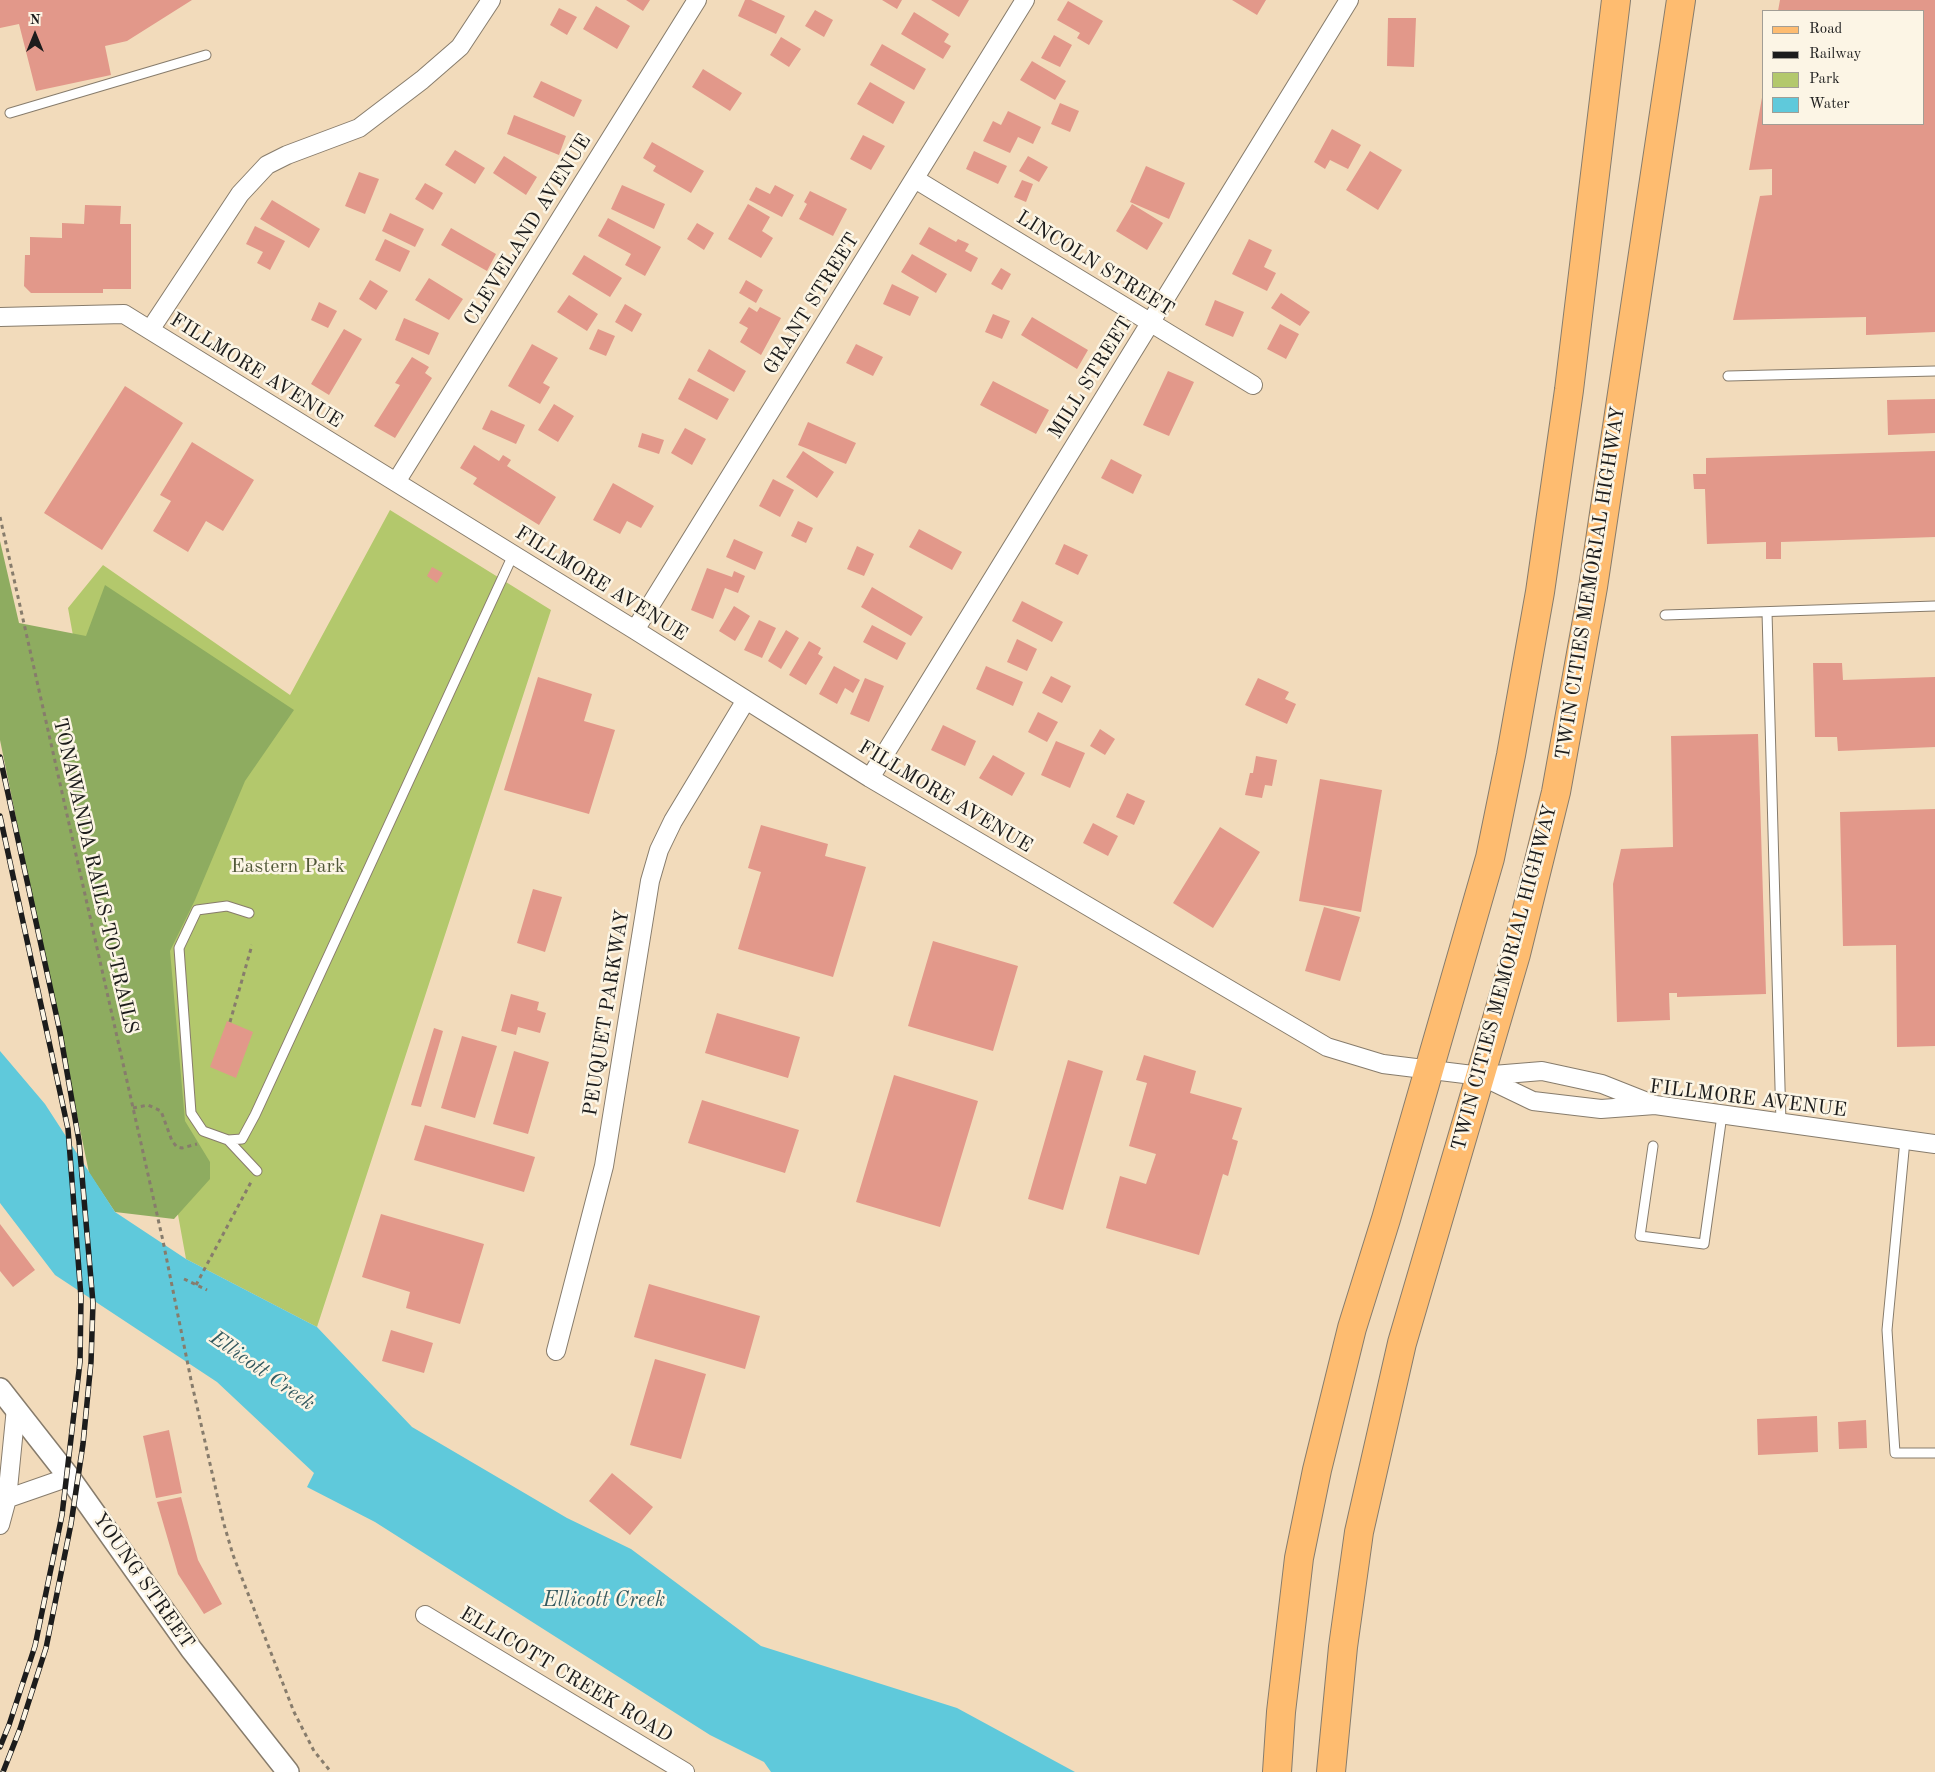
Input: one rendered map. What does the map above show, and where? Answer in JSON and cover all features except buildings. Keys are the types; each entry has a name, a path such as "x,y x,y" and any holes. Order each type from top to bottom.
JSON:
{"main road":[{"path":"1277,1772 1281,1712 1300,1558 1317,1470 1352,1328 1386,1219 1490,858 1511,755 1539,601 1569,390 1616,0"},
{"name":"TWIN CITIES MEMORIAL HIGHWAY","path":"1331,1772 1343,1647 1359,1532 1402,1343 1516,954 1556,792 1592,587 1681,0"}],"street":[{"path":"150,330 240,194 267,165 359,128 422,80 460,47 491,0"},
{"name":"CLEVELAND AVENUE","path":"396,482 697,0"},
{"name":"GRANT STREET","path":"636,630 1025,0"},
{"name":"MILL STREET","path":"870,778 1349,0"},
{"name":"LINCOLN STREET","path":"915,179 1150,324 1253,385"},
{"name":"FILLMORE AVENUE","path":"0,316 124,314 636,630 870,778 1327,1046 1382,1064 1481,1076 1533,1101 1601,1108 1655,1105 1935,1144"},
{"name":"PEUQUET PARKWAY","path":"556,1351 604,1166 650,881 659,850 673,821 746,700"},
{"path":"1481,1076 1542,1071 1602,1084 1655,1105"},
{"name":"YOUNG STREET","path":"0,1389 69,1477 191,1649 288,1772"},
{"path":"0,1525 16,1408"},
{"path":"3,1500 69,1477"},
{"name":"ELLICOTT CREEK ROAD","path":"425,1615 680,1771"}],"lane":[{"path":"10,113 206,55"},
{"path":"1728,376 1935,370"},
{"path":"249,913 227,906 197,910 179,948 191,1113 203,1131 228,1140 242,1139 255,1115 514,555"},
{"path":"1666,615 1935,606"},
{"path":"1767,612 1781,1123"},
{"path":"1653,1146 1640,1236 1704,1244 1722,1115"},
{"path":"228,1140 257,1171"},
{"path":"1905,1140 1887,1330 1895,1453 1935,1453"}],"path":[{"name":"TONAWANDA RAILS-TO-TRAILS","path":"0,517 163,1241 213,1482 233,1555 294,1712 314,1751 331,1772"},
{"path":"230,1022 252,944"},
{"path":"133,1108 148,1105 160,1111 176,1147 182,1148 201,1142 203,1131"},
{"path":"196,1285 257,1171"},
{"path":"184,1279 206,1290"}],"green space":[{"name":"Eastern Park","path":"390,510 551,610 317,1327 186,1259 68,608 103,565 290,695"},
{"path":"0,541 19,623 86,636 105,585 294,710 245,781 195,900 170,951 185,1121 210,1162 210,1179 174,1219 115,1212 89,1173 0,740"}],"water":[{"name":"Ellicott Creek","path":"0,1051 45,1104 115,1212 186,1259 317,1327 412,1427 567,1518 631,1549 761,1646 957,1708 1075,1772 771,1772 764,1762 710,1735 375,1522 307,1487 314,1473 217,1382 55,1275 0,1203"}],"railway":[{"path":"0,757 60,1032 79,1141 93,1303 91,1362 83,1444 71,1524 46,1648 20,1729 3,1772"},
{"path":"0,816 68,1129 81,1297 80,1362 62,1515 35,1646 0,1747"}]}
